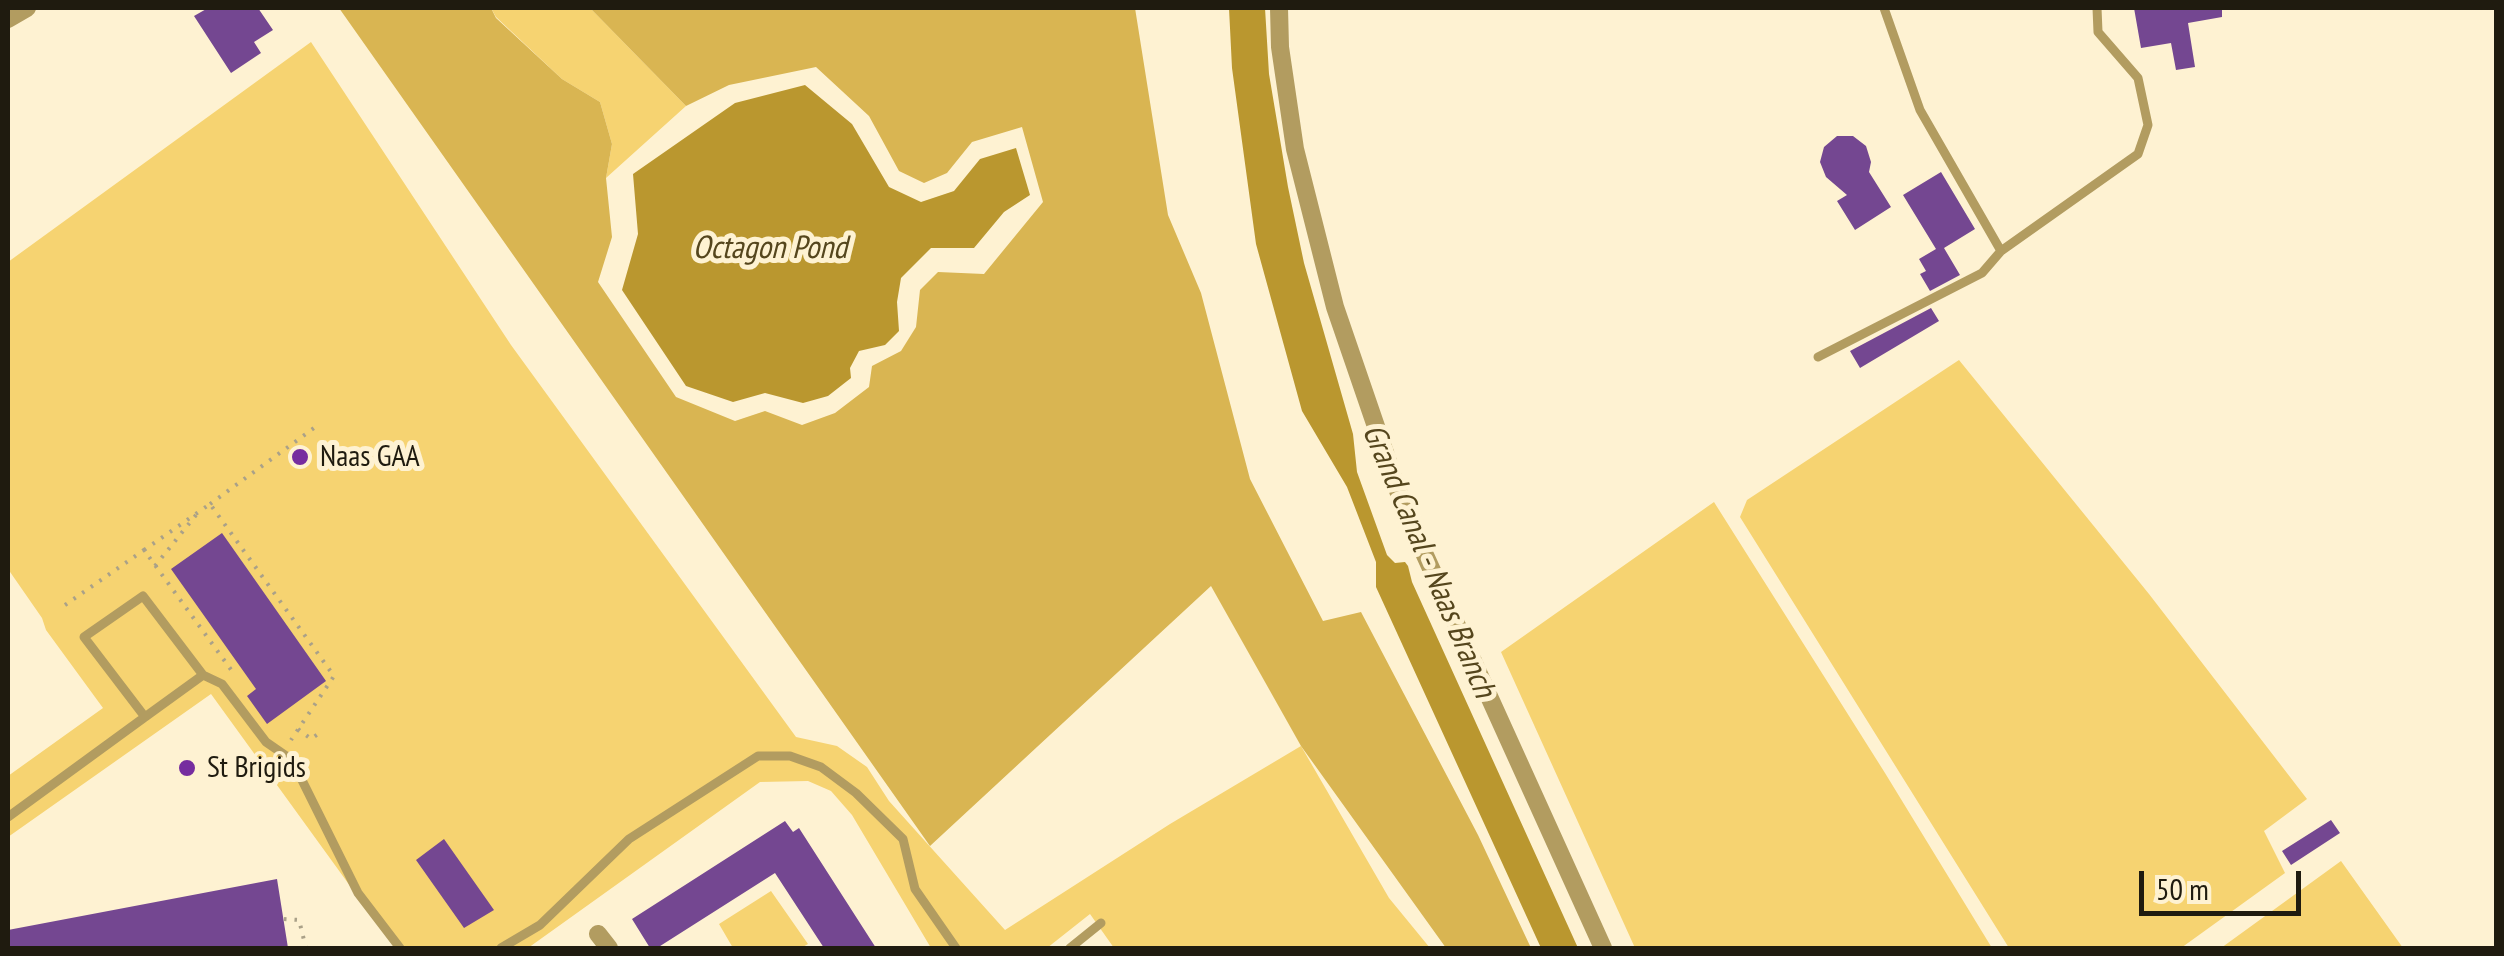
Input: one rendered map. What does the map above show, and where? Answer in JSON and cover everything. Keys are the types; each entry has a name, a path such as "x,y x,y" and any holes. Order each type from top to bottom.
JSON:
{"street":[{"path":"8,20 26,8"},
{"path":"1279,8 1280,46 1295,149 1335,307 1404,511 1602,948"}],"lane":[{"path":"1884,8 1920,110 2001,251"},
{"path":"1818,357 1982,273 2001,251 2138,154 2148,125 2138,78 2098,32 2097,8"},
{"path":"145,717 84,637 143,596 203,675 222,684 266,742 292,760 358,892 400,948"},
{"path":"8,817 203,675"},
{"path":"501,948 540,925 629,838 758,756 790,756 821,767 856,793 903,839 914,888 956,948"},
{"path":"1070,948 1101,923"}],"path":[{"path":"144,550 314,428"},
{"path":"210,504 334,676 282,753"},
{"path":"155,566 198,512"},
{"path":"298,729 311,739 322,731"},
{"path":"284,919 299,920 306,948"}],"shaded area":[{"path":"339,8 491,8 496,18 562,79 600,102 612,144 606,178 612,237 598,282 676,397 735,421 765,411 802,425 835,413 869,387 872,366 901,351 916,327 920,290 938,272 984,274 1043,202 1022,127 972,142 947,173 924,183 899,171 869,116 816,67 729,85 686,106 590,8 1135,8 1168,215 1201,293 1250,479 1323,621 1361,612 1478,835 1531,948 1446,948 1301,746 1211,586 930,846"},
{"path":"491,8 590,8 686,106 606,178 612,144 600,102 562,79"},
{"name":"Naas GAA","path":"311,42 511,345 796,737 837,746 867,767 889,801 1005,930 1301,746 1389,898 1430,948 1114,948 1090,914 1047,948 931,948 852,815 831,791 808,781 760,782 528,948 395,948 211,694 8,837 8,776 103,708 46,630 8,569 8,262"},
{"path":"1959,360 2149,594 2307,799 2264,831 2285,873 2181,948 2009,948 1740,517 1747,500"},
{"path":"1714,502 1992,948 1635,948 1501,652"},
{"path":"2341,861 2403,948 2221,948"},
{"path":"771,891 808,944 801,948 733,948 719,924"}],"water":[{"path":"1229,8 1265,8 1269,74 1304,263 1353,434 1357,472 1387,555 1395,563 1405,562 1408,566 1578,948 1541,948 1376,587 1376,562 1347,487 1302,411 1256,244 1232,68"},
{"name":"Octagon Pond","path":"805,85 852,124 889,187 921,202 954,191 980,159 1016,148 1030,195 1004,212 974,248 931,248 901,278 897,302 899,331 885,345 859,351 850,368 851,378 828,396 803,403 765,393 733,402 686,386 622,290 638,234 633,174 735,103"}],"building":[{"path":"208,8 258,8 273,30 254,42 261,53 231,73 194,16"},
{"path":"2134,8 2222,8 2222,17 2188,23 2195,67 2176,70 2171,43 2141,48"},
{"path":"1837,136 1853,136 1866,146 1871,162 1869,172 1891,207 1855,230 1837,201 1847,195 1826,177 1820,162 1824,147"},
{"path":"1941,172 1975,229 1944,248 1960,275 1930,291 1920,274 1926,271 1919,259 1936,249 1903,195"},
{"path":"1931,308 1939,321 1860,368 1850,351"},
{"path":"222,533 326,681 267,724 247,696 256,689 171,569"},
{"path":"2331,820 2340,833 2291,865 2282,851"},
{"path":"785,821 793,832 799,828 876,948 824,948 775,873 657,948 650,948 632,919"},
{"path":"444,839 494,910 464,928 416,860"},
{"path":"277,879 288,948 8,948 8,930"}],"place":[{"name":"Naas GAA","path":"300,457"},
{"name":"St Brigids","path":"187,768"}],"water label":[{"name":"Grand Canal - Naas Branch","path":"1428,561"}]}
